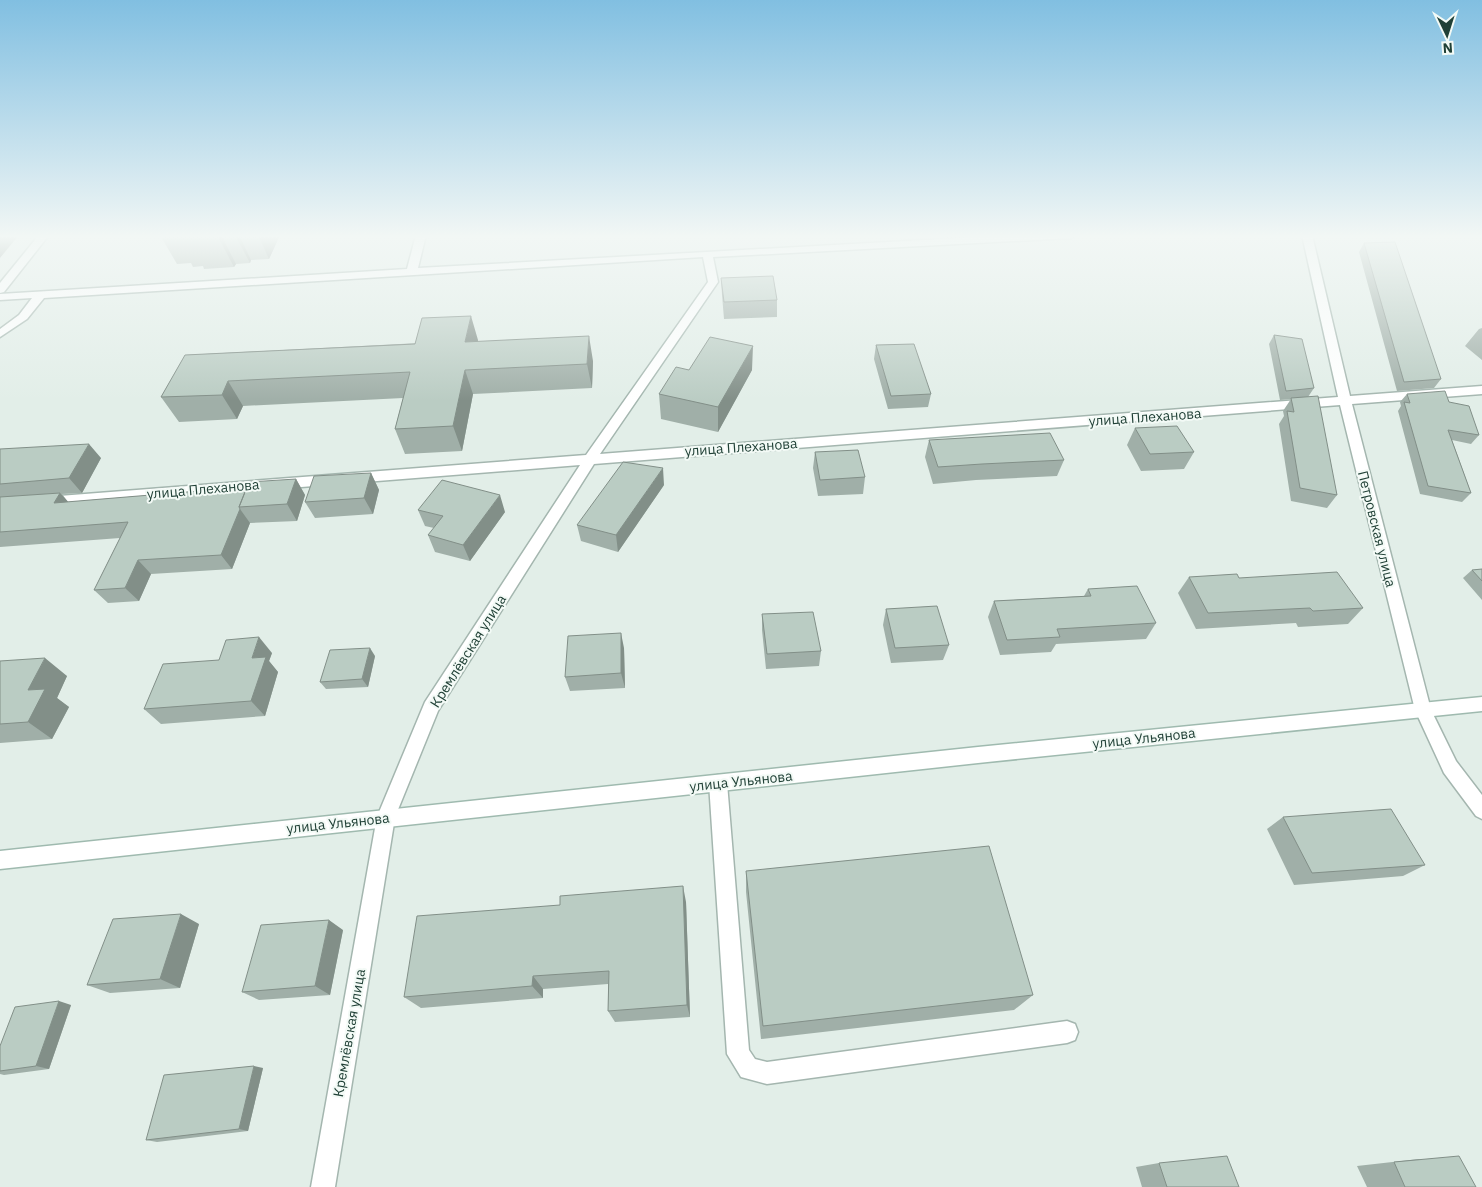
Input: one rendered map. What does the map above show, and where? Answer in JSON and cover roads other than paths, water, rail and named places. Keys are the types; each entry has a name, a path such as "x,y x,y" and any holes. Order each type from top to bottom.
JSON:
{"street":[{"path":"0,298 111,290"},
{"name":"Кремлёвская улица","path":"323,1187 386,817 431,707 591,458 706,290"},
{"name":"Петровская улица","path":"1319,290 1345,402 1423,710 1450,767 1482,810"},
{"path":"0,334 23,317 40,295"},
{"name":"улица Плеханова","path":"30,503 1482,390"},
{"name":"улица Ульянова","path":"0,860 386,817 1482,704"},
{"path":"718,783 738,1054 749,1069 767,1072 1067,1032"}]}
